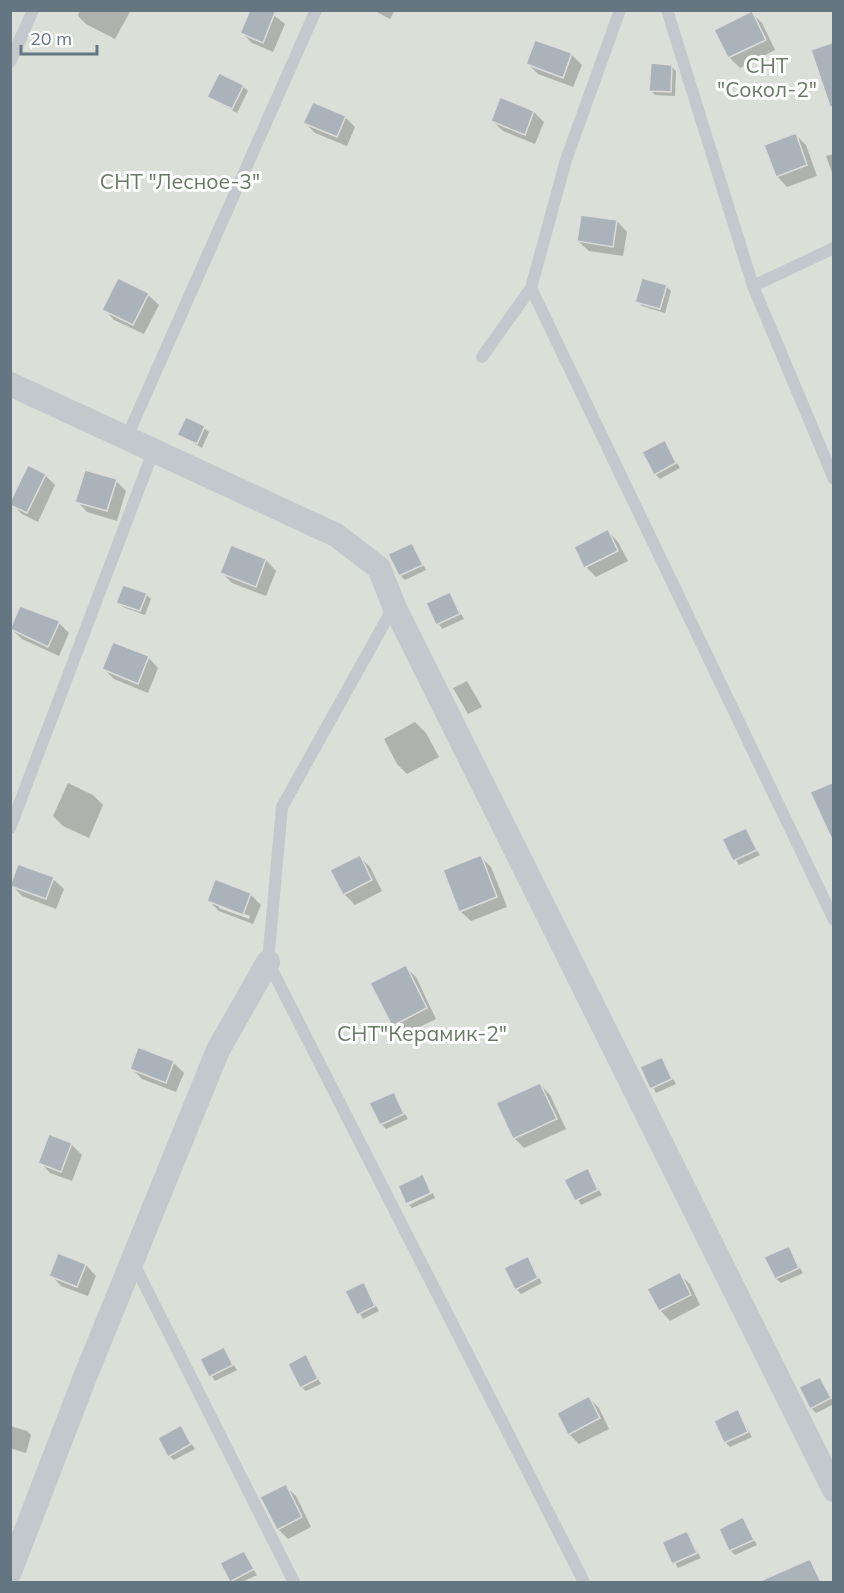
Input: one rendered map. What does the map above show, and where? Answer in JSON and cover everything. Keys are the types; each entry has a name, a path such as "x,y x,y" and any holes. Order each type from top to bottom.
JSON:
{"street":[{"path":"10,384 336,535 379,568 394,606 834,1490"},
{"path":"10,1572 218,1050 268,962"}],"lane":[{"path":"10,62 33,10"},
{"path":"126,439 316,10"},
{"path":"482,357 531,288 566,160 620,10"},
{"path":"667,10 753,286 834,479"},
{"path":"753,286 834,248"},
{"path":"531,288 834,920"},
{"path":"10,828 153,452"},
{"path":"394,606 282,807 268,962 584,1582"},
{"path":"132,1261 294,1582"}],"green space":[{"name":"СНТ\"Керамик-2\"","path":"11,11 833,11 833,1582 11,1582"}],"building":[{"path":"250,10 276,10 263,43 240,33"},
{"path":"752,11 766,40 728,58 714,30"},
{"path":"535,40 572,53 563,78 526,64"},
{"path":"834,42 834,107 830,107 811,50"},
{"path":"651,63 672,65 671,92 649,91"},
{"path":"219,73 244,85 232,109 207,97"},
{"path":"500,97 534,111 525,135 491,121"},
{"path":"313,102 346,116 337,137 303,123"},
{"path":"796,133 807,165 776,177 764,145"},
{"path":"581,215 617,220 613,247 577,241"},
{"path":"118,278 149,293 133,325 102,310"},
{"path":"642,278 667,285 660,309 635,302"},
{"path":"186,417 205,426 197,444 177,435"},
{"path":"665,440 676,463 654,475 642,452"},
{"path":"28,465 46,474 27,513 10,505 10,502"},
{"path":"85,470 117,479 107,511 75,502"},
{"path":"608,529 618,551 584,568 574,547"},
{"path":"412,543 423,565 399,576 388,554"},
{"path":"231,545 266,559 256,587 220,573"},
{"path":"123,585 147,593 140,611 116,603"},
{"path":"450,592 460,614 436,625 426,603"},
{"path":"20,606 60,621 48,647 10,629"},
{"path":"113,642 149,656 138,684 102,669"},
{"path":"834,782 834,844 810,792"},
{"path":"746,828 757,850 733,861 722,839"},
{"path":"360,855 372,880 343,895 330,870"},
{"path":"481,855 497,897 459,912 443,870"},
{"path":"18,864 54,877 46,899 10,886"},
{"path":"215,879 251,893 243,915 207,901"},
{"path":"406,965 427,1008 392,1026 370,983"},
{"path":"138,1047 174,1061 166,1083 130,1069"},
{"path":"662,1057 672,1079 650,1089 640,1067"},
{"path":"540,1083 557,1119 513,1139 496,1103"},
{"path":"394,1092 404,1114 380,1125 369,1103"},
{"path":"49,1134 72,1143 61,1172 38,1163"},
{"path":"588,1168 598,1190 575,1201 564,1180"},
{"path":"423,1174 431,1193 406,1204 398,1186"},
{"path":"789,1246 799,1268 775,1279 764,1257"},
{"path":"58,1253 86,1264 77,1287 49,1276"},
{"path":"528,1256 538,1278 515,1290 504,1268"},
{"path":"680,1272 691,1295 659,1311 647,1289"},
{"path":"364,1282 375,1306 357,1315 345,1291"},
{"path":"224,1347 233,1365 209,1377 200,1359"},
{"path":"306,1354 318,1379 300,1388 288,1364"},
{"path":"820,1377 831,1398 810,1409 799,1387"},
{"path":"589,1396 600,1418 568,1435 557,1413"},
{"path":"738,1409 748,1432 724,1443 714,1421"},
{"path":"181,1425 191,1444 168,1457 158,1438"},
{"path":"286,1484 302,1517 277,1530 260,1497"},
{"path":"743,1517 754,1540 729,1551 719,1529"},
{"path":"687,1531 697,1553 672,1564 662,1542"},
{"path":"244,1551 254,1569 230,1582 220,1563"},
{"path":"810,1559 821,1582 758,1582"}],"park label":[{"name":"СНТ \"Сокол-2\"","path":"767,77"},
{"name":"СНТ \"Лесное-3\"","path":"180,181"}]}
